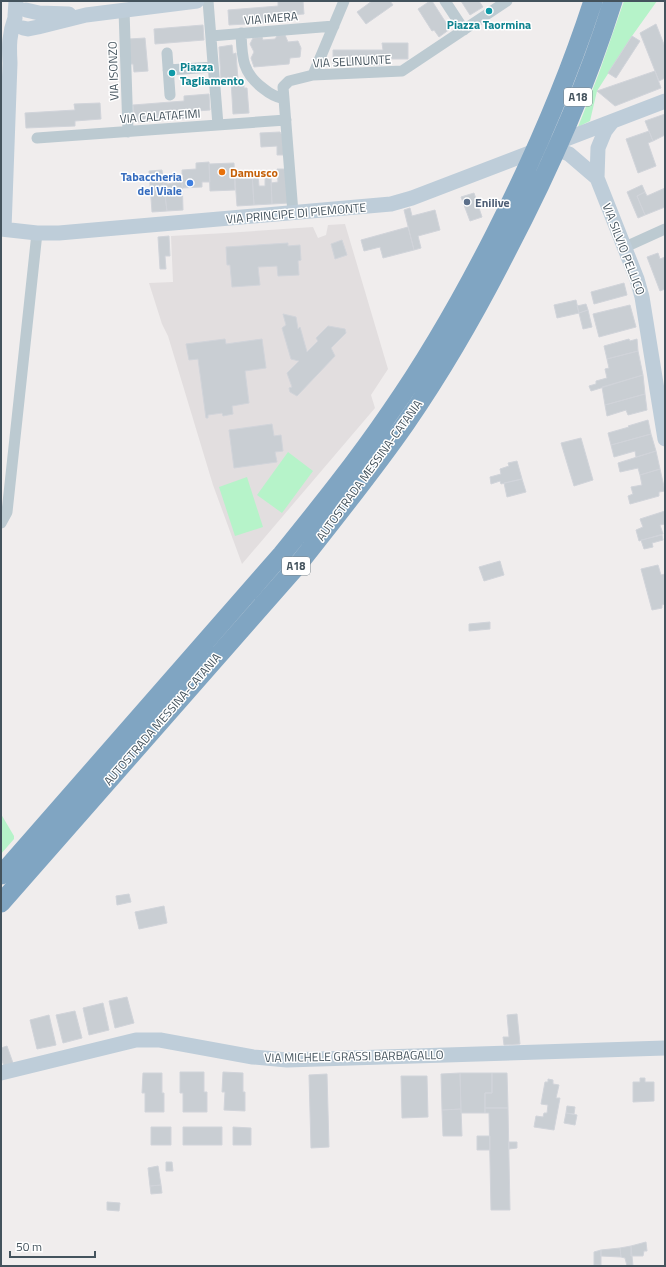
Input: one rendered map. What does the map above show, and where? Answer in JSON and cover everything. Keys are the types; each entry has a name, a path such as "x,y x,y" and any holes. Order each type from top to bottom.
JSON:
{"highway":[{"name":"AUTOSTRADA MESSINA-CATANIA","path":"1,875 282,554 327,499 392,411 433,346 479,264 520,183 566,76 593,1"},
{"name":"AUTOSTRADA MESSINA-CATANIA","path":"1,902 297,566 359,487 407,422 468,324 496,273 538,190 589,70 613,1"}],"street":[{"path":"2,229 10,63 24,15 86,15 197,1"},
{"path":"208,1 218,125"},
{"path":"313,75 344,1"},
{"path":"445,1 464,30"},
{"name":"VIA SELINUNTE","path":"293,213 283,87 289,82 313,75 402,71 507,1"},
{"name":"VIA ISONZO","path":"124,10 128,132"},
{"name":"VIA IMERA","path":"211,36 334,26"},
{"path":"241,33 242,56 246,69 261,87 274,96 284,99"},
{"path":"167,53 170,95"},
{"path":"168,70 213,68"},
{"name":"VIA PRINCIPE DI PIEMONTE","path":"2,229 37,233 59,233 371,206 401,202 665,101"},
{"name":"VIA CALATAFIMI","path":"36,138 286,120"},
{"path":"542,149 561,151 569,154 597,173 598,148 605,131 612,122"},
{"path":"579,134 578,141 581,163"},
{"name":"VIA SILVIO PELLICO","path":"579,134 585,137 588,141 597,173 623,248 637,279 642,297 665,439"},
{"path":"623,248 665,229"},
{"path":"1,523 7,512 37,233"},
{"name":"VIA MICHELE GRASSI BARBAGALLO","path":"1,1073 136,1040 148,1039 253,1057 287,1060 665,1048"}],"shaded area":[{"path":"345,224 388,369 371,395 375,408 242,564 213,485 168,336 162,324 149,283 173,282 171,236 313,227 318,238 326,235 328,225"}],"green space":[{"path":"624,1 657,1 632,36 597,91 590,121 578,127 599,73"},
{"path":"288,452 313,471 282,513 257,495"},
{"path":"247,477 263,527 235,536 219,487"},
{"path":"1,814 14,836 14,839 1,854"}],"building":[{"path":"278,1 303,1 304,14 278,16 279,22 229,25 228,10 278,6"},
{"path":"372,1 390,1 393,5 366,24 357,12"},
{"path":"432,1 450,29 439,37 434,30 432,31 418,9"},
{"path":"461,1 479,1 483,7 470,15"},
{"path":"656,24 665,47 665,78 659,81 640,33"},
{"path":"203,25 204,40 155,44 154,29"},
{"path":"285,35 288,42 298,41 301,48 300,57 290,58 289,64 254,67 251,58 254,52 250,44 253,38 262,37 263,40 275,39 277,36"},
{"path":"632,36 640,41 616,78 608,73"},
{"path":"145,38 148,71 134,72 133,64 131,64 129,39"},
{"path":"382,43 408,43 408,59 383,59 383,65 333,66 333,50 383,50"},
{"path":"232,45 233,54 236,53 238,80 244,80 244,88 247,88 249,113 233,114 231,80 221,80 219,47"},
{"path":"655,71 661,88 615,106 597,91"},
{"path":"209,94 210,110 184,112 184,118 135,122 133,105 184,101 184,96"},
{"path":"100,103 101,119 75,121 75,126 26,128 25,113 75,110 74,104"},
{"path":"665,114 665,135 653,141 645,121"},
{"path":"649,131 653,141 648,143 656,166 638,173 626,139"},
{"path":"280,132 282,135 284,155 277,155 277,146 261,147 260,133"},
{"path":"209,162 210,182 202,182 202,187 182,188 182,170 196,169 196,163"},
{"name":"Damusco","path":"234,163 235,190 210,191 209,164"},
{"path":"277,169 286,169 289,203 272,204 271,183 278,182"},
{"path":"162,170 167,211 152,212 149,171"},
{"path":"252,171 254,205 237,206 235,179 245,178 244,172"},
{"path":"252,174 258,174 259,186 265,186 265,178 271,177 272,204 254,205"},
{"path":"182,175 183,210 167,211 163,182 167,182 167,184 173,183 173,176"},
{"path":"642,185 645,192 637,196 645,215 638,218 627,192"},
{"path":"665,188 665,207 645,215 637,196 645,192 647,196"},
{"path":"474,193 482,217 470,221 461,197"},
{"path":"410,208 412,216 435,210 440,230 418,236 421,248 414,250 404,210"},
{"path":"408,227 414,250 383,258 380,247 364,251 361,240"},
{"path":"169,236 170,256 165,256 166,269 160,269 158,237"},
{"path":"342,240 347,255 335,259 331,244"},
{"path":"288,243 288,246 300,245 301,260 298,261 299,275 278,276 277,266 258,267 260,285 232,287 230,265 227,265 226,247"},
{"path":"658,253 660,259 665,257 665,289 660,291 647,257"},
{"path":"624,283 627,295 594,304 591,292"},
{"path":"576,300 579,313 557,318 554,305"},
{"path":"586,304 588,310 579,313 577,306"},
{"path":"630,305 636,327 599,337 593,314"},
{"path":"588,310 592,327 583,329 579,313"},
{"path":"283,314 296,317 298,329 300,327 307,352 318,341 316,338 328,326 345,329 346,333 331,348 335,356 297,396 290,392 289,388 292,387 287,373 299,361 291,359 282,328 286,325"},
{"path":"225,339 226,344 262,339 266,368 245,371 249,403 232,406 233,414 223,416 222,413 208,415 208,418 206,418 198,359 189,360 186,344"},
{"path":"629,339 630,341 637,339 638,351 607,359 604,346"},
{"path":"638,351 643,375 591,391 589,386 596,384 596,381 607,378 605,369 609,368 607,359"},
{"path":"643,375 645,394 605,405 602,387"},
{"path":"645,394 647,410 628,415 626,410 607,416 605,405"},
{"path":"648,420 651,434 611,445 608,433"},
{"path":"272,424 274,436 281,435 283,451 275,452 277,462 234,468 229,430"},
{"path":"651,434 656,451 636,457 635,451 614,457 611,445"},
{"path":"581,438 593,480 574,486 561,443"},
{"path":"656,451 660,469 640,475 638,468 620,472 618,463"},
{"path":"517,461 522,479 501,484 500,481 491,484 490,477 501,474 500,469 509,466 508,463"},
{"path":"660,469 665,491 659,492 659,496 630,504 628,496 633,494 631,487 642,485 640,475"},
{"path":"522,479 526,492 507,497 504,483"},
{"path":"665,511 665,524 660,525 663,534 639,541 636,530 643,527 640,519"},
{"path":"662,535 663,540 652,543 653,547 644,549 641,540"},
{"path":"500,561 504,575 484,581 479,567"},
{"path":"658,565 661,575 665,574 665,604 662,605 662,608 652,610 641,569"},
{"path":"490,622 490,629 469,631 469,624"},
{"path":"129,894 131,902 117,905 116,896"},
{"path":"164,906 167,923 139,929 135,912"},
{"path":"127,997 134,1023 115,1028 109,1001"},
{"path":"103,1003 109,1030 89,1035 83,1008"},
{"path":"75,1011 82,1038 63,1043 56,1015"},
{"path":"517,1014 520,1044 504,1045 503,1037 509,1037 507,1015"},
{"path":"49,1015 56,1045 37,1049 30,1020"},
{"path":"7,1046 13,1063 4,1066 1,1058 1,1048"},
{"path":"180,1072 204,1072 204,1092 207,1092 207,1112 183,1112 183,1093 180,1093"},
{"path":"223,1072 243,1073 245,1111 224,1110 225,1092 222,1092"},
{"path":"143,1073 162,1073 164,1112 145,1112 145,1093 142,1093"},
{"path":"460,1073 461,1109 442,1110 441,1074"},
{"path":"460,1073 492,1073 492,1093 485,1093 485,1113 461,1113"},
{"path":"492,1073 507,1073 508,1108 485,1108 485,1093 492,1093"},
{"path":"327,1074 329,1147 311,1148 309,1075"},
{"path":"401,1076 427,1076 428,1117 402,1118"},
{"path":"640,1078 645,1078 645,1082 654,1082 654,1101 633,1102 633,1082 640,1082"},
{"path":"548,1079 553,1080 553,1084 559,1085 556,1098 560,1098 554,1130 534,1127 536,1116 543,1117 544,1113 547,1113 548,1105 541,1104 545,1082 548,1082"},
{"path":"567,1106 575,1107 574,1114 566,1113"},
{"path":"485,1108 508,1108 510,1210 491,1210 489,1113 485,1113"},
{"path":"461,1109 462,1136 443,1136 442,1110"},
{"path":"566,1113 577,1115 575,1125 564,1123"},
{"path":"151,1127 171,1127 171,1145 151,1145"},
{"path":"183,1127 222,1127 222,1145 183,1145"},
{"path":"233,1127 251,1128 251,1145 233,1145"},
{"path":"477,1136 490,1136 490,1150 477,1150"},
{"path":"509,1142 517,1142 517,1148 509,1149"},
{"path":"166,1162 172,1162 173,1171 166,1171"},
{"path":"158,1166 161,1185 150,1186 148,1168"},
{"path":"161,1185 162,1193 151,1194 150,1186"},
{"path":"107,1202 120,1203 119,1211 107,1210"},
{"path":"646,1242 647,1251 644,1251 643,1256 631,1256 631,1246"},
{"path":"631,1246 633,1266 627,1266 625,1258 621,1257 620,1248"},
{"path":"620,1248 621,1257 601,1256 601,1250"},
{"path":"601,1250 601,1265 594,1265 594,1252"}],"place":[{"name":"Piazza Taormina","path":"489,11"},
{"name":"Piazza Tagliamento","path":"172,73"},
{"name":"Damusco","path":"222,172"},
{"name":"Tabaccheria del Viale","path":"190,183"},
{"name":"Enilive","path":"467,202"}]}
